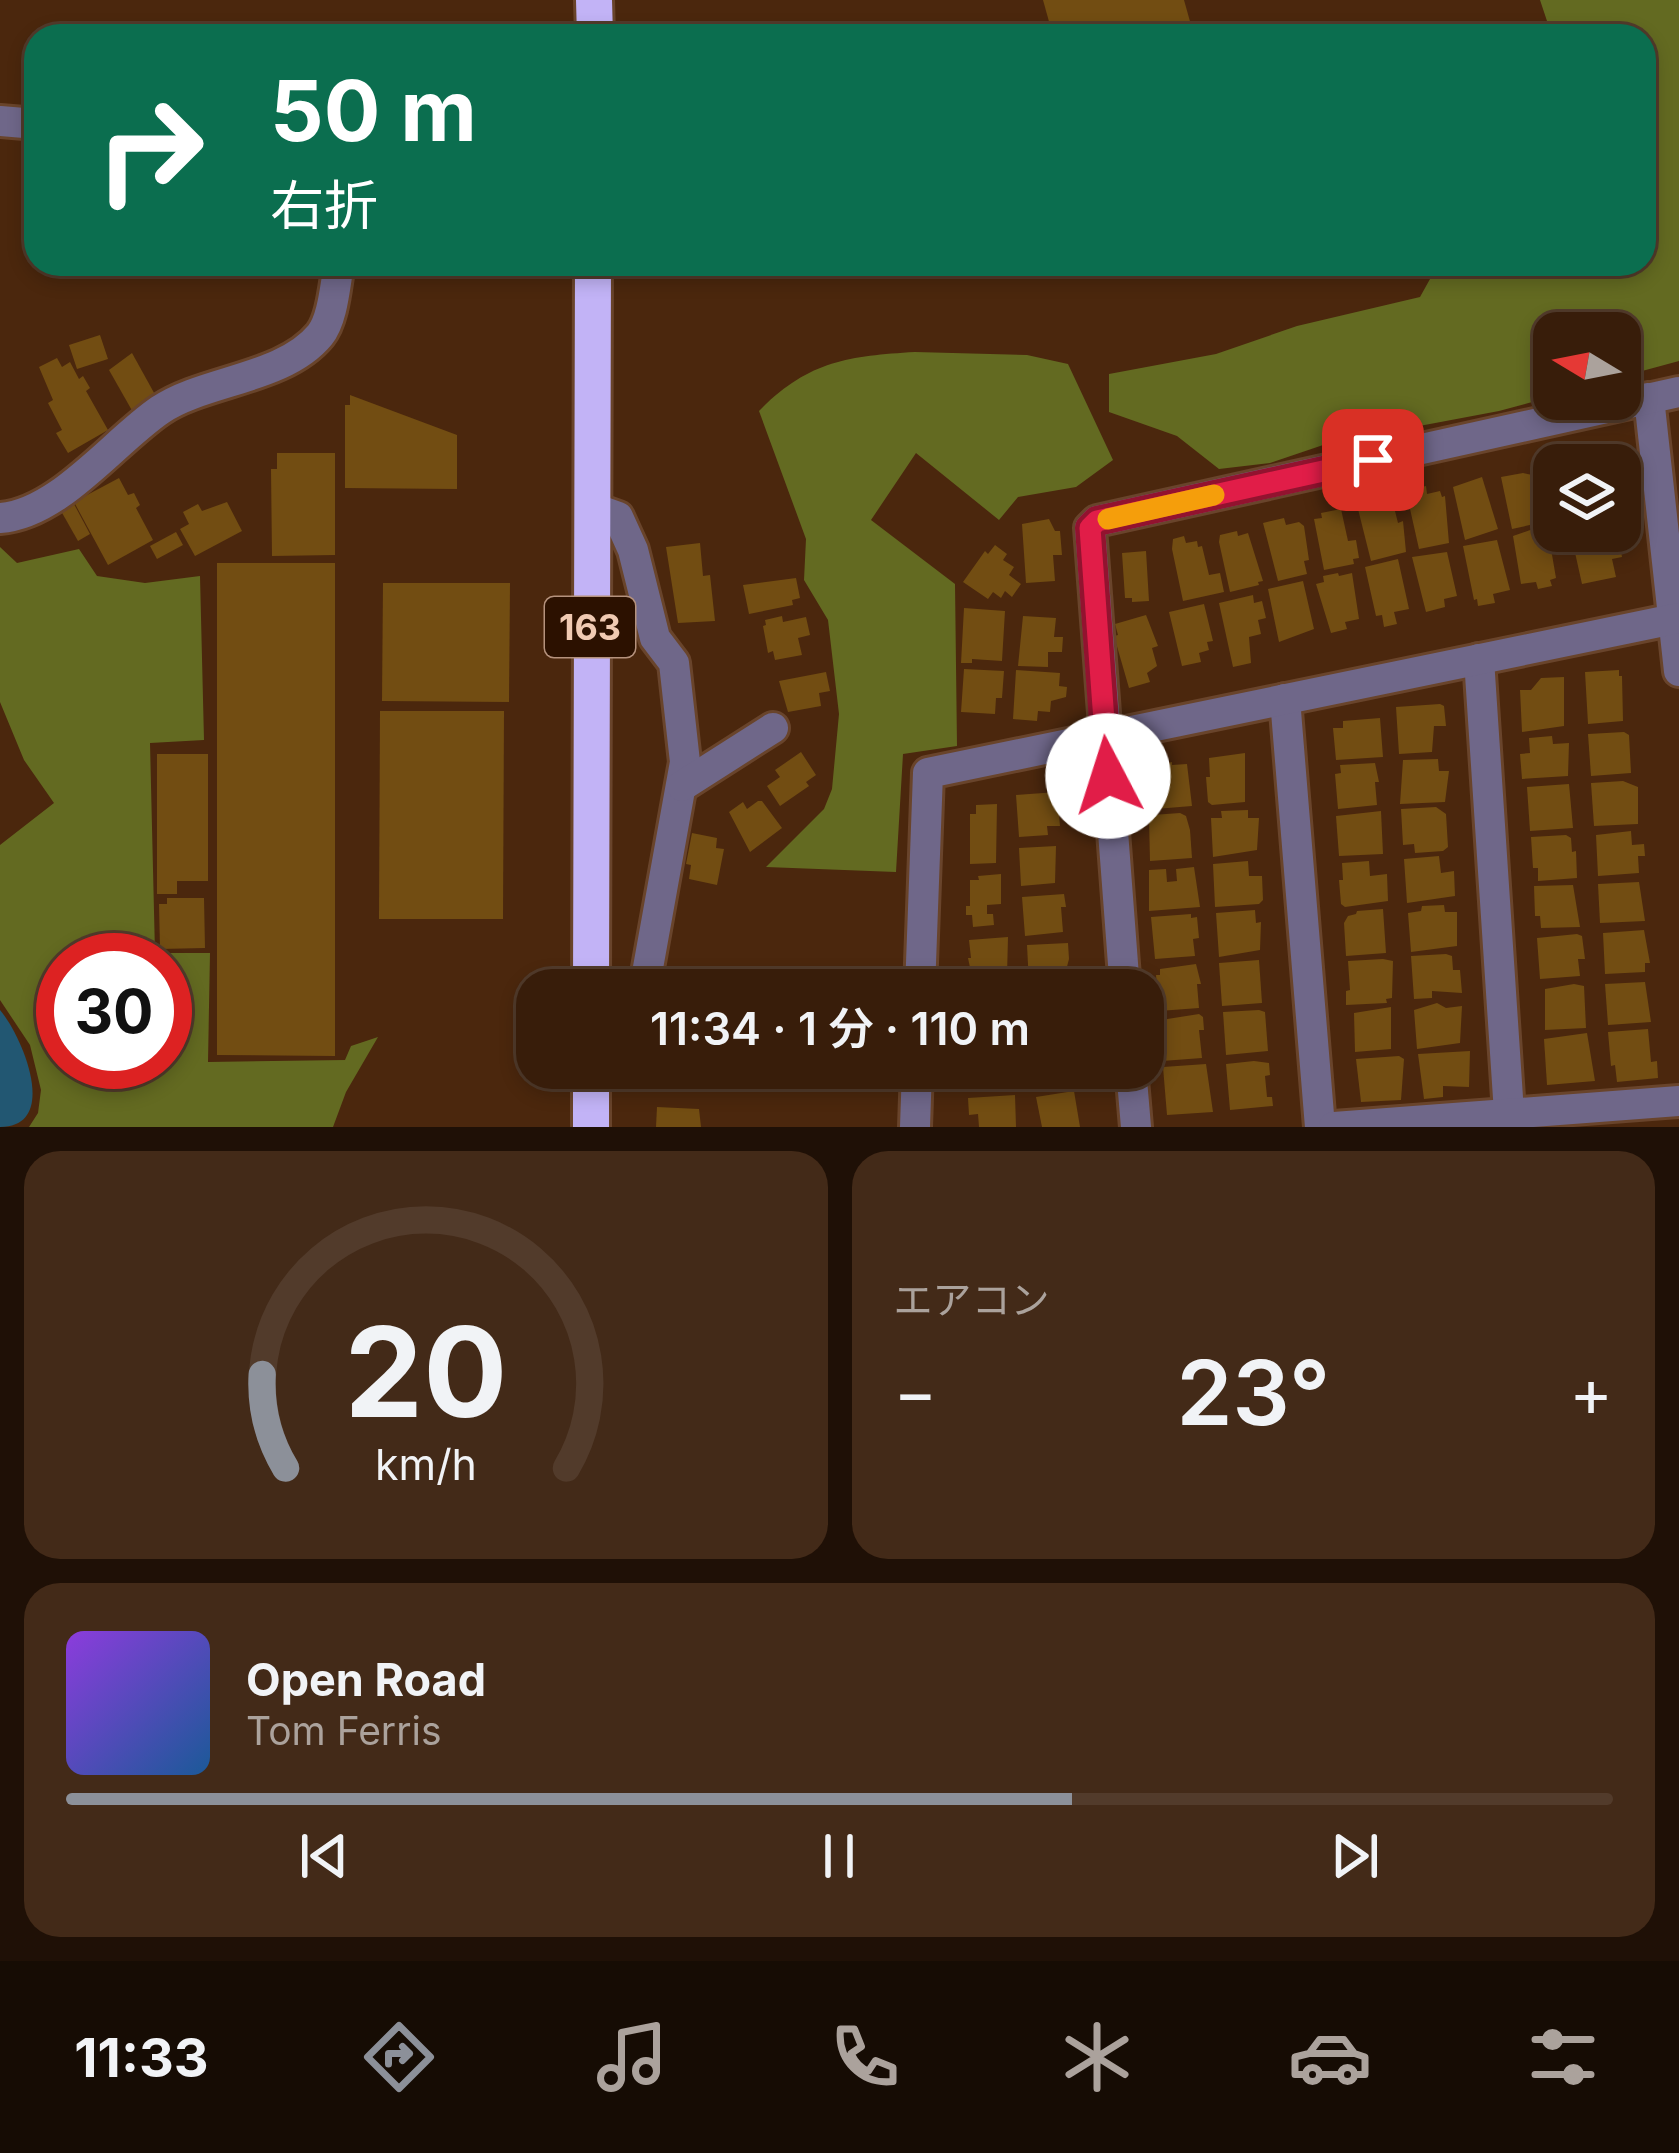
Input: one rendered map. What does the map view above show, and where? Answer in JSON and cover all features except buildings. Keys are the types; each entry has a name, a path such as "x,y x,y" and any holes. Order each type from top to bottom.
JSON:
{"highway":[{"name":"163","path":"590,969 593,276"},
{"path":"591,1089 591,1127"}],"street":[{"path":"0,518 52,499 164,407 247,377 305,349 323,332 336,276"},
{"path":"1123,969 1090,528 1097,521 1664,395 1679,671"},
{"path":"590,507 618,517 633,550 655,638 674,663 685,762 648,969"},
{"path":"921,969 928,773 1677,618"},
{"path":"1479,659 1509,1113"},
{"path":"1285,699 1320,1127"},
{"path":"682,786 773,728"},
{"path":"915,1127 916,1089"},
{"path":"1133,1089 1136,1127"},
{"path":"1334,1127 1679,1101"}],"green space":[{"path":"1540,0 1679,0 1679,361 1641,371 1641,312 1533,312 1533,402 1329,443 1270,463 1219,469 1177,436 1109,412 1109,374 1216,354 1297,326 1420,297 1432,276 1656,276 1656,24 1548,24"},
{"path":"915,352 1027,355 1068,364 1113,460 1076,487 1018,497 999,520 916,453 871,520 955,584 957,746 903,754 896,872 766,867 824,809 832,789 839,714 828,620 804,580 806,539 759,411 795,381 830,364"},
{"path":"0,547 17,563 79,549 97,576 145,583 200,576 204,740 150,743 155,933 36,933 36,1070 30,1045 0,1000 0,845 54,803 24,760 0,702"},
{"path":"192,953 210,953 208,1062 345,1060 351,1046 378,1037 346,1092 333,1127 29,1127 38,1113 41,1090 192,1089"}],"water":[{"path":"0,1010 26,1059 32,1097 29,1113 18,1123 0,1127"}],"slow traffic":[{"path":"1108,519 1214,495"}],"route":[{"path":"1108,776 1090,528 1097,521 1373,460"}]}
